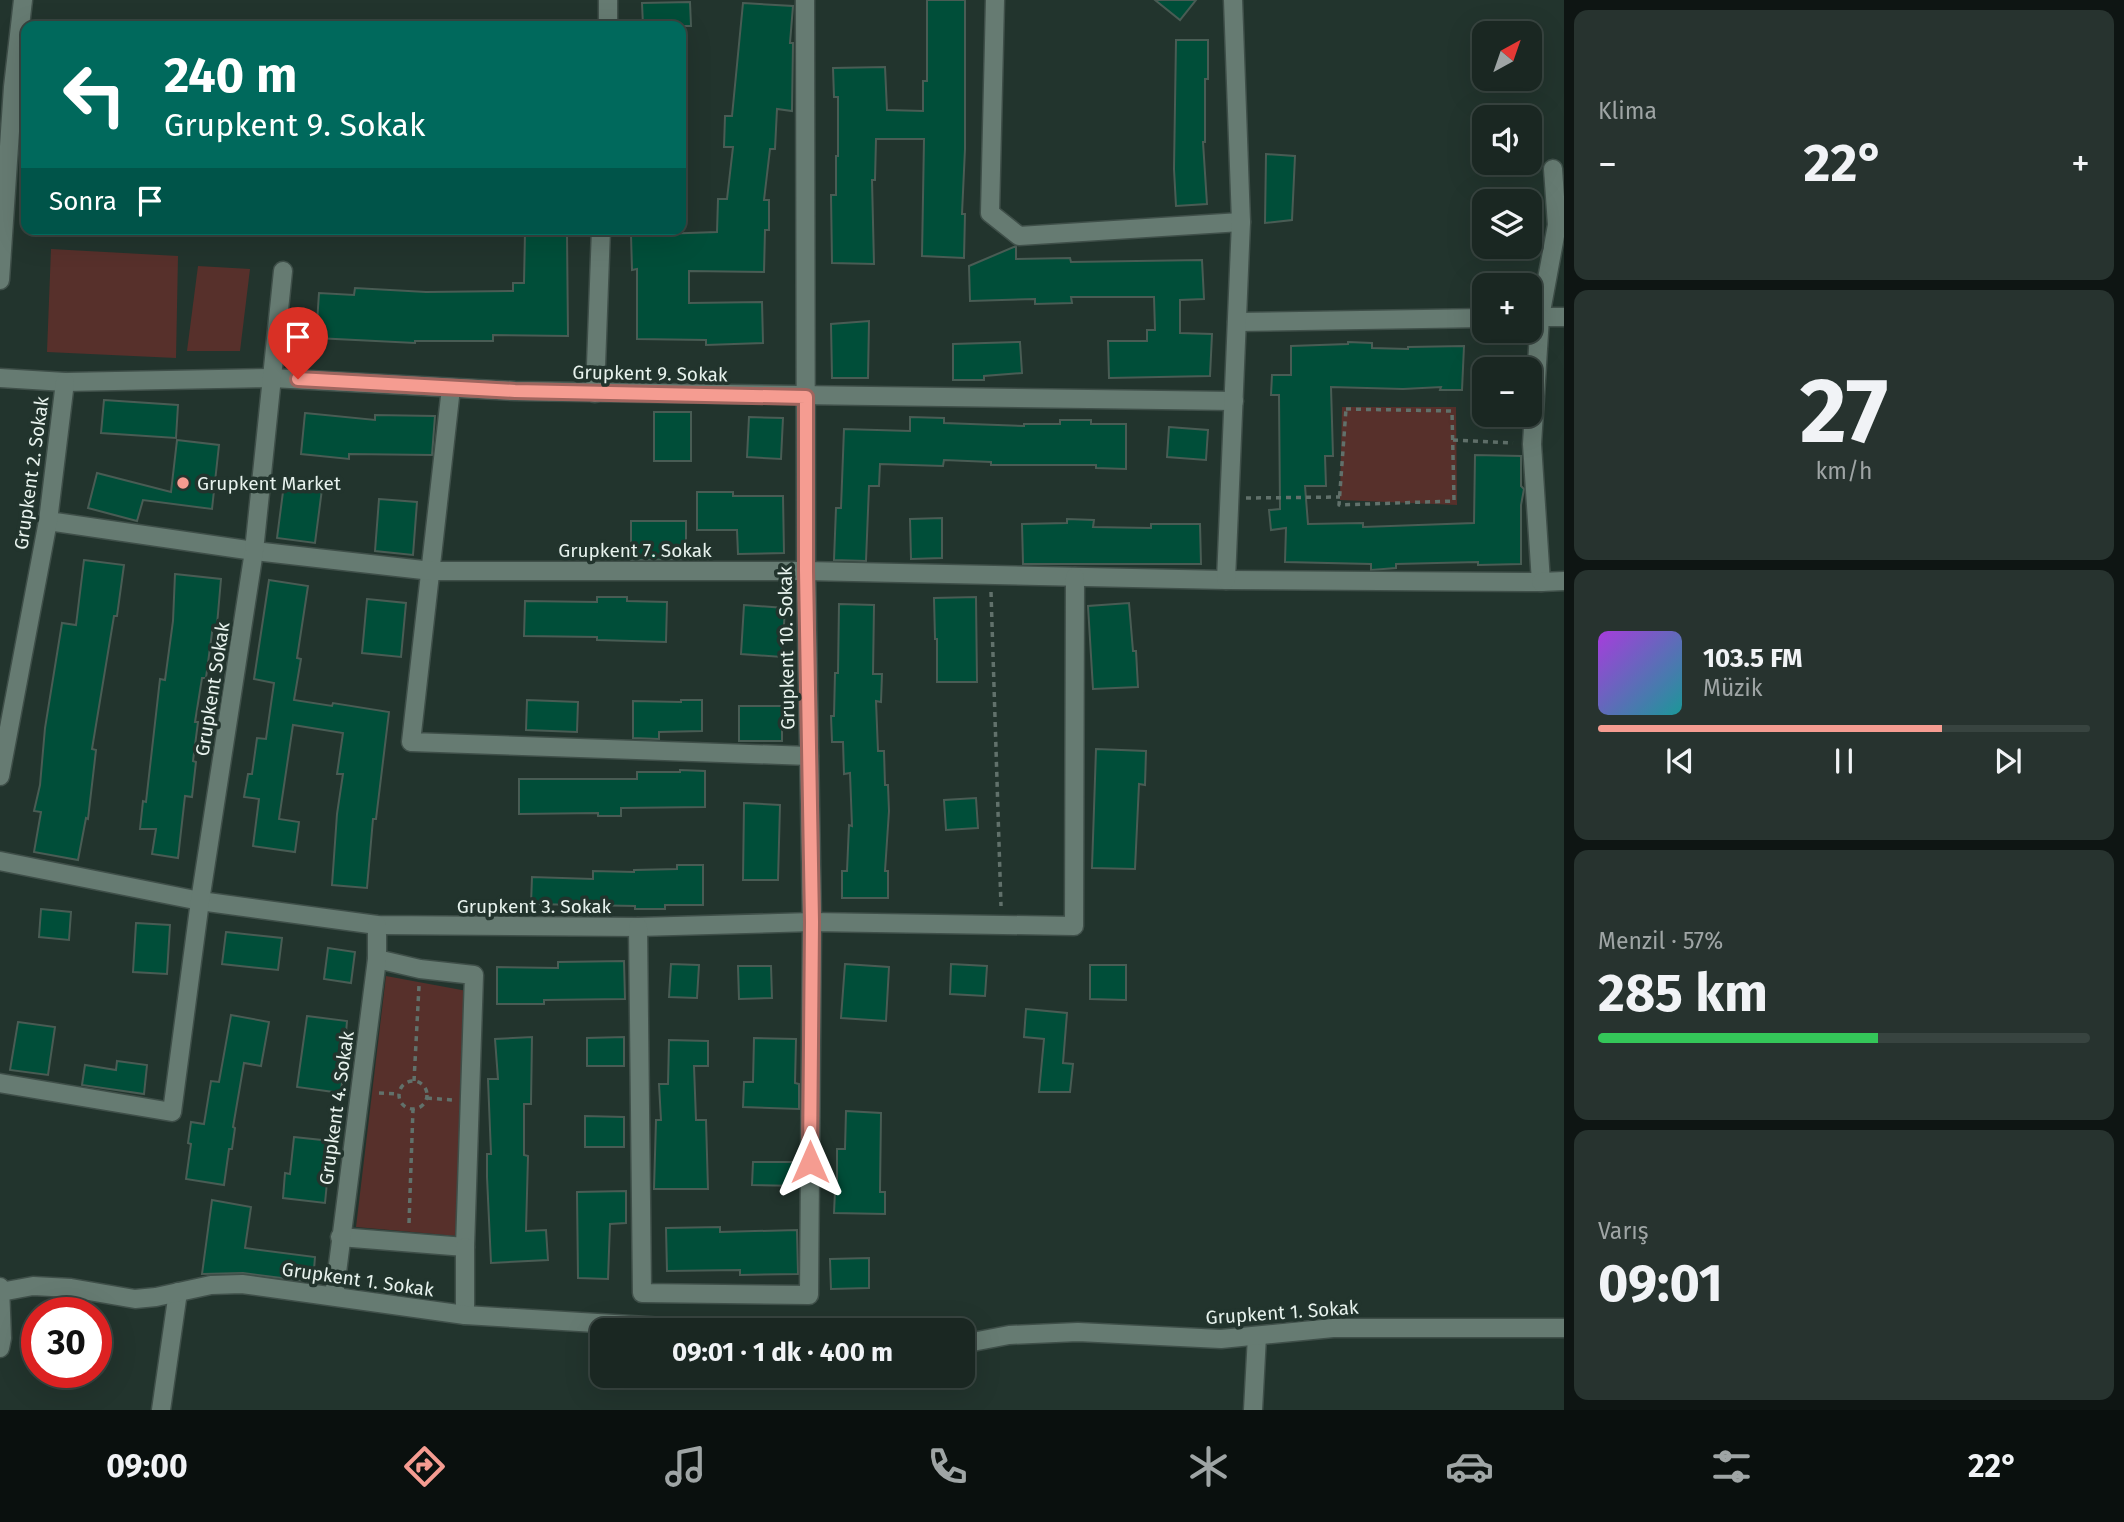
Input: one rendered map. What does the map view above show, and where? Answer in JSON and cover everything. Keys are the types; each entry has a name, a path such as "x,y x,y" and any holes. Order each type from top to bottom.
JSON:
{"street":[{"path":"0,280 13,87 23,0"},
{"path":"607,21 608,0"},
{"name":"Grupkent 10. Sokak","path":"638,927 642,1293 809,1295 812,922 806,571 805,0"},
{"path":"995,0 990,213 1019,236 1241,222"},
{"path":"1226,580 1241,222 1233,0"},
{"path":"1542,291 1560,225 1553,169"},
{"path":"595,393 601,235"},
{"name":"Grupkent Sokak","path":"0,1083 172,1112 200,901 254,551 283,271"},
{"path":"1542,317 1564,317"},
{"path":"1237,322 1472,318"},
{"path":"1534,343 1532,444 1541,582"},
{"name":"Grupkent 9. Sokak","path":"0,378 65,382 272,378 595,393 1234,401"},
{"name":"Grupkent 2. Sokak","path":"0,776 48,521 65,382"},
{"path":"451,388 411,742 809,756"},
{"name":"Grupkent 7. Sokak","path":"48,521 254,551 432,571 806,571 1226,580 1564,581"},
{"name":"Grupkent 3. Sokak","path":"0,861 200,901 377,925 638,927 812,922 1074,926 1075,577"},
{"name":"Grupkent 4. Sokak","path":"334,1296 377,959 377,925"},
{"path":"377,959 420,970 474,975 465,1315"},
{"path":"340,1237 465,1247"},
{"name":"Grupkent 1. Sokak","path":"1,1289 33,1286 72,1288 135,1299 211,1285 242,1284 465,1315 590,1323"},
{"path":"0,1348 1,1289"},
{"path":"161,1410 178,1292"},
{"name":"Grupkent 1. Sokak","path":"975,1342 1009,1335 1078,1332 1221,1339 1333,1328 1564,1328"},
{"path":"1253,1410 1256,1336"}],"path":[{"path":"1346,409 1452,411 1454,501 1339,505 1340,497 1346,409"},
{"path":"1452,440 1532,444"},
{"path":"1230,498 1340,497"},
{"path":"990,576 1002,925"},
{"path":"414,1081 420,970"},
{"path":"414,1081 425,1089 427,1098 421,1106 413,1110 401,1103 398,1094 405,1083 414,1081"},
{"path":"408,1244 413,1110"}],"shaded area":[{"path":"51,249 178,256 176,358 47,352"},
{"path":"198,266 250,269 240,351 187,351"},
{"path":"1342,407 1456,407 1457,505 1340,500"},
{"path":"386,976 467,991 457,1236 356,1227"}],"building":[{"path":"927,0 965,0 962,214 965,214 964,258 922,256 924,139 876,139 875,180 872,180 874,264 832,263 831,195 836,195 838,156 838,97 834,97 833,68 885,67 887,110 923,111 923,81 927,81"},
{"path":"1155,0 1196,0 1180,20"},
{"path":"690,2 691,26 686,26 686,21 643,21 642,3"},
{"path":"743,3 793,6 790,43 793,43 792,111 777,109 775,149 770,149 764,200 769,200 769,230 765,230 764,272 689,271 689,303 762,302 763,343 706,345 706,340 637,339 637,269 632,270 631,235 717,232 718,199 727,199 733,147 724,147 725,116 732,116"},
{"path":"1176,40 1208,40 1203,142 1207,204 1176,206"},
{"path":"1266,154 1295,156 1292,220 1265,223"},
{"path":"525,235 567,235 568,336 493,335 493,341 415,343 316,338 319,293 354,295 355,288 426,292 513,291 513,283 524,283"},
{"path":"1016,246 1016,259 1070,258 1071,262 1202,260 1204,299 1180,300 1180,333 1212,334 1210,376 1109,378 1108,341 1147,341 1147,330 1155,330 1154,297 1071,297 1072,303 1035,304 1035,299 970,301 969,266"},
{"path":"869,321 868,378 832,378 831,324"},
{"path":"1020,342 1022,373 984,376 984,380 953,380 953,344"},
{"path":"1372,343 1372,348 1464,346 1462,390 1440,390 1441,387 1331,387 1333,456 1325,456 1326,486 1305,486 1308,524 1363,523 1363,527 1474,523 1475,455 1521,456 1521,486 1524,489 1521,505 1521,564 1396,564 1396,568 1371,570 1371,564 1285,562 1286,528 1271,530 1269,510 1280,509 1279,395 1271,395 1272,375 1291,375 1291,346"},
{"path":"104,400 178,405 176,438 101,433"},
{"path":"654,412 691,412 691,461 654,461"},
{"path":"305,413 375,420 375,415 435,416 432,455 349,454 349,459 301,454"},
{"path":"749,417 783,418 781,459 747,457"},
{"path":"910,417 944,418 944,423 1024,426 1060,424 1060,420 1091,420 1091,424 1126,424 1126,469 1096,468 1096,465 991,465 991,462 944,460 943,466 880,464 879,486 869,486 866,561 834,560 836,508 841,508 844,429 910,431"},
{"path":"1169,427 1208,430 1206,460 1167,457"},
{"path":"177,440 219,445 212,509 143,500 137,521 88,508 97,473 171,492"},
{"path":"284,484 322,489 315,543 277,538"},
{"path":"697,492 733,492 733,496 783,496 784,553 738,554 737,530 697,530"},
{"path":"379,499 417,502 413,555 375,551"},
{"path":"942,518 942,558 911,559 910,519"},
{"path":"1067,519 1094,520 1093,527 1151,528 1151,524 1200,524 1201,564 1023,564 1022,524 1067,523"},
{"path":"631,521 686,521 686,559 631,560"},
{"path":"84,560 124,565 92,749 96,750 88,819 86,818 78,860 34,852 41,812 34,811 40,785 45,728 62,623 76,625"},
{"path":"175,574 221,579 217,625 213,625 206,678 202,678 195,722 198,722 192,797 185,796 178,858 152,854 156,829 140,829 143,801 146,802 160,679 165,680 173,621"},
{"path":"269,580 308,586 297,658 301,659 294,700 389,712 376,819 373,819 367,888 332,885 343,774 337,774 343,733 293,725 279,819 299,822 295,852 253,846 259,799 244,797 248,774 252,774 257,738 266,739 274,683 254,679"},
{"path":"597,597 627,597 627,601 667,602 666,642 524,636 525,601 597,602"},
{"path":"976,597 977,682 937,682 934,598"},
{"path":"367,599 406,603 401,657 362,653"},
{"path":"1129,603 1138,687 1093,689 1088,606"},
{"path":"839,604 874,605 873,674 882,674 881,702 876,701 878,751 884,751 885,785 888,785 885,871 888,871 888,898 842,898 842,871 847,871 849,825 852,826 850,773 844,774 843,742 832,742 831,716 834,716 835,673 838,673"},
{"path":"744,605 785,608 782,657 741,654"},
{"path":"527,700 578,702 577,732 526,730"},
{"path":"702,700 702,731 659,732 659,739 633,738 633,701"},
{"path":"739,706 782,706 782,741 739,741"},
{"path":"1096,749 1146,751 1145,785 1139,784 1135,869 1092,868"},
{"path":"705,771 705,807 621,808 621,816 598,816 598,813 519,814 519,779 637,779 637,772"},
{"path":"976,798 978,828 946,830 944,800"},
{"path":"744,803 780,805 778,880 743,880"},
{"path":"677,865 703,865 703,905 665,905 665,909 635,909 635,906 531,904 532,877 593,879 593,871 677,869"},
{"path":"41,909 71,912 69,940 39,937"},
{"path":"136,923 170,925 167,974 133,972"},
{"path":"226,932 282,938 278,970 222,964"},
{"path":"328,948 355,952 351,983 324,979"},
{"path":"624,961 625,999 544,1000 544,1004 497,1004 497,967 558,968 558,962"},
{"path":"671,964 699,965 697,998 669,997"},
{"path":"845,964 889,967 886,1021 841,1018"},
{"path":"951,964 987,966 985,996 950,994"},
{"path":"1090,965 1126,965 1126,1000 1090,999"},
{"path":"738,966 771,966 772,998 739,999"},
{"path":"1026,1009 1067,1013 1063,1063 1073,1064 1070,1092 1039,1092 1044,1039 1024,1037"},
{"path":"231,1015 269,1022 261,1066 244,1063 224,1185 186,1179 191,1122 204,1124 211,1081 219,1082"},
{"path":"307,1016 347,1021 341,1093 297,1087"},
{"path":"18,1022 55,1027 48,1075 10,1070"},
{"path":"532,1037 531,1104 524,1104 524,1155 528,1156 526,1231 546,1230 548,1260 491,1263 487,1177 487,1154 491,1154 488,1079 498,1079 495,1039"},
{"path":"624,1037 624,1066 587,1066 587,1038"},
{"path":"754,1038 796,1039 795,1083 799,1084 799,1109 743,1107 744,1082 753,1082"},
{"path":"669,1040 708,1041 708,1066 694,1066 696,1120 706,1120 708,1189 654,1189 656,1120 661,1120 659,1084 668,1084"},
{"path":"117,1061 147,1065 144,1094 82,1085 85,1065 116,1070"},
{"path":"846,1111 881,1113 880,1192 885,1192 885,1214 834,1213 837,1149 845,1149"},
{"path":"585,1116 624,1117 624,1147 585,1147"},
{"path":"294,1137 331,1141 325,1203 283,1198 285,1173 290,1174"},
{"path":"753,1162 799,1162 799,1186 752,1185"},
{"path":"626,1191 626,1223 610,1224 608,1279 578,1278 577,1192"},
{"path":"212,1200 251,1207 245,1248 315,1257 313,1282 243,1273 202,1274"},
{"path":"720,1227 720,1232 797,1230 798,1274 740,1275 740,1270 667,1271 666,1228"},
{"path":"869,1258 869,1288 831,1289 830,1259"}],"place":[{"name":"Grupkent Market","path":"183,483"}],"route":[{"path":"298,379 515,391 806,397 812,922 810,1162"}]}
